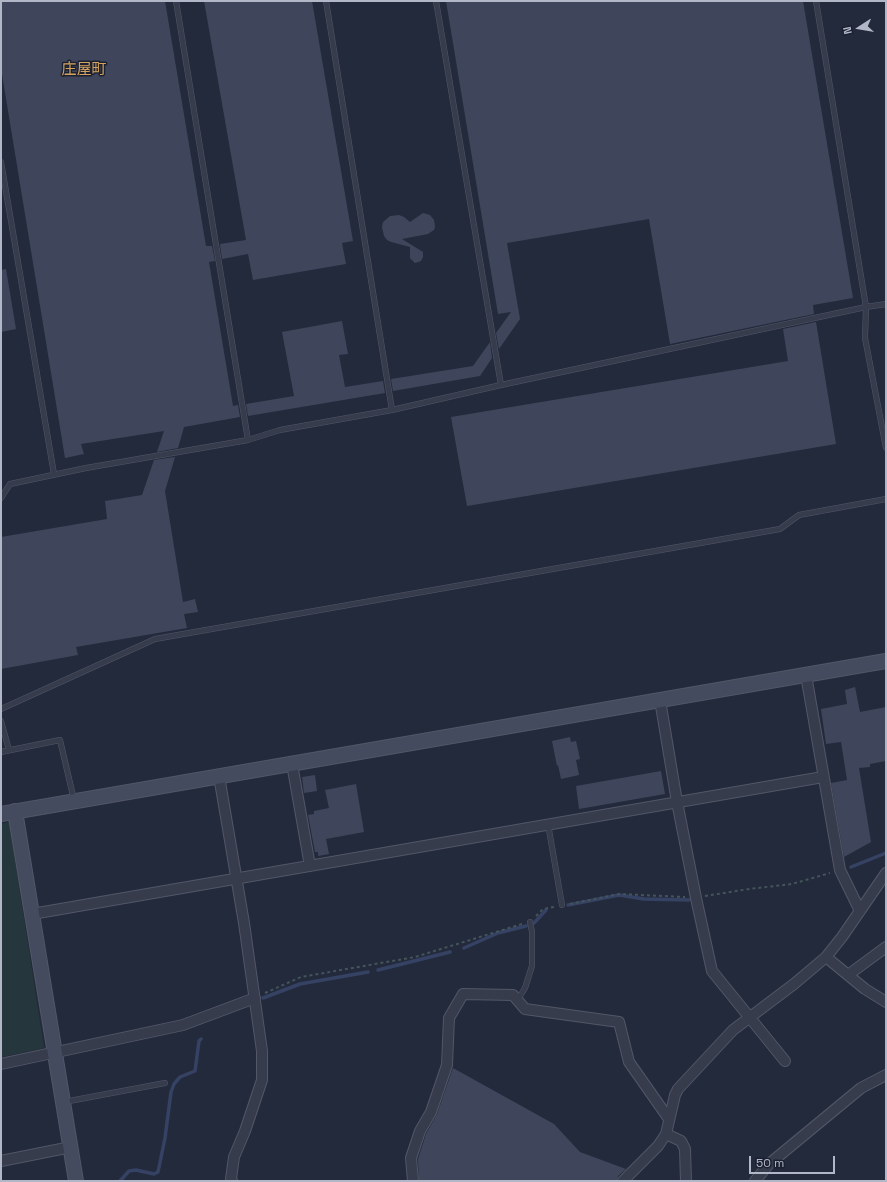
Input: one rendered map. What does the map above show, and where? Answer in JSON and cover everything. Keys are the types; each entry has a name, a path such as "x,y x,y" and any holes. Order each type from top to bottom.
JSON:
{"street":[{"path":"76,1181 32,914 8,812 886,661"},
{"path":"806,674 840,870 860,911"},
{"path":"660,700 677,802 712,971 785,1061"},
{"path":"292,764 310,866"},
{"path":"219,776 237,879 262,1051 262,1080 245,1131 234,1158 232,1181"},
{"path":"32,914 823,777"},
{"path":"623,1181 658,1146 666,1134 675,1094 678,1089 733,1030 794,984 826,957 842,937 886,873"},
{"path":"848,975 886,947"},
{"path":"826,957 865,990 886,1002"},
{"path":"414,1181 411,1158 420,1131 431,1112 447,1065 449,1018 462,994 513,995 524,1009 619,1022 629,1062 670,1119"},
{"path":"1,1064 183,1025 255,998"},
{"path":"755,1181 769,1164 861,1088 886,1076"},
{"path":"666,1134 681,1141 685,1149 686,1181"},
{"path":"1,1161 71,1147"}],"lane":[{"path":"176,1 248,440"},
{"path":"326,1 392,410"},
{"path":"436,1 500,385"},
{"path":"816,1 866,307 865,338 886,448"},
{"path":"1,162 54,474"},
{"path":"1,498 10,484 54,474 248,440 280,430 392,410 500,385 886,304"},
{"path":"1,709 155,639 780,529 799,514 886,499"},
{"path":"1,721 9,750"},
{"path":"1,752 60,740 74,801"},
{"path":"548,824 562,905"},
{"path":"518,1001 525,988 532,966 532,932 530,922"},
{"path":"63,1102 165,1083"}],"path":[{"path":"255,998 300,976 415,958 530,922 542,909 620,894 696,898 749,889 792,884 840,870"}],"shaded area":[{"path":"9,822 44,1048 1,1057 1,824"}],"building":[{"path":"1,1 165,1 206,246 212,246 215,261 209,262 233,406 238,405 240,417 184,427 178,448 157,452 164,431 81,444 84,454 65,458 1,68"},
{"path":"204,1 312,1 353,241 342,243 346,264 253,280 248,254 222,259 220,244 246,240"},
{"path":"446,1 803,1 853,298 813,305 814,314 670,344 649,219 507,243 520,319 499,349 496,333 511,312 498,314"},
{"path":"423,213 430,215 434,220 434,230 428,234 402,239 423,252 421,261 415,263 410,258 410,247 387,240 384,236 382,227 383,222 390,216 399,215 410,222"},
{"path":"6,269 16,329 1,332 1,270"},
{"path":"342,321 348,354 339,355 345,387 383,381 385,393 248,416 246,404 294,396 282,332"},
{"path":"816,322 836,444 467,506 451,417 788,361 783,329"},
{"path":"490,342 492,358 480,376 393,391 391,379 473,366"},
{"path":"175,457 165,491 183,602 195,599 198,612 184,614 187,628 76,647 78,655 1,669 1,537 107,519 105,501 142,495 154,460"},
{"path":"855,687 860,712 886,707 886,761 870,764 870,767 859,768 871,842 844,857 831,783 847,780 841,742 826,744 821,709 847,704 845,690"},
{"path":"570,737 571,742 576,741 580,759 576,760 579,775 561,779 552,741"},
{"path":"661,771 665,794 579,809 576,786"},
{"path":"315,775 317,791 304,793 302,777"},
{"path":"356,784 364,832 326,839 329,854 318,856 318,852 315,852 308,815 314,814 314,811 329,808 325,790"},
{"path":"453,1068 554,1124 580,1152 626,1169 618,1176 617,1181 419,1181 418,1159 426,1134 437,1114"}],"waterway":[{"path":"851,867 886,853"},
{"path":"568,905 619,895 644,899 689,900"},
{"path":"534,923 546,910"},
{"path":"464,948 498,933 526,926"},
{"path":"378,970 450,952"},
{"path":"263,998 300,984 368,972"},
{"path":"120,1181 129,1171 136,1170 154,1174 158,1172 165,1138 171,1092 174,1084 180,1077 195,1071 199,1041 201,1039"}],"district":[{"name":"庄屋町","path":"84,70"}]}
